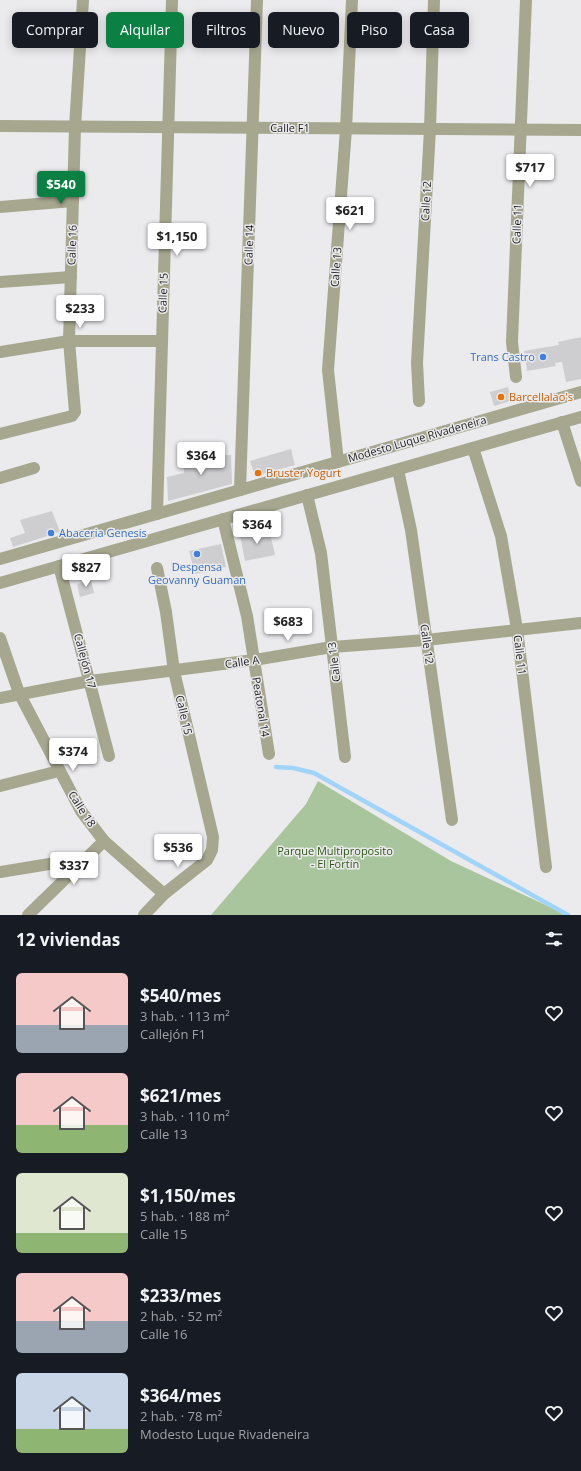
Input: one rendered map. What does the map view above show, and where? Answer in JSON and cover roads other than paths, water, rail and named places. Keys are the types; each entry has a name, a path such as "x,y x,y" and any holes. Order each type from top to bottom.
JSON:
{"street":[{"name":"Calle 16","path":"0,434 72,416 76,406 69,341 75,127 83,0"},
{"name":"Calle 15","path":"157,514 172,0"},
{"name":"Calle 14","path":"240,490 257,0"},
{"name":"Calle 13","path":"338,462 328,370 346,129 352,0"},
{"name":"Calle 12","path":"419,401 417,363 430,129 434,0"},
{"name":"Calle 11","path":"516,377 512,342 526,0"},
{"name":"Calle F1","path":"0,126 581,130"},
{"path":"0,207 73,201"},
{"path":"0,282 71,277"},
{"path":"0,352 69,341 162,341"},
{"name":"Modesto Luque Rivadeneira","path":"0,559 581,392"},
{"path":"0,583 581,417"},
{"path":"562,422 581,481"},
{"name":"Calle 11","path":"473,448 501,536 517,629 546,867"},
{"path":"0,478 34,468"},
{"name":"Calle 12","path":"398,470 411,530 452,820"},
{"name":"Calle 13","path":"307,495 321,553 346,758"},
{"name":"Peatonal 14","path":"222,519 247,616 269,754"},
{"name":"Callejón 17","path":"59,566 109,756"},
{"name":"Calle 15","path":"157,568 166,612 174,671 213,838 212,850 207,860 164,894"},
{"name":"Calle A","path":"0,698 19,693 90,681 254,660 332,647 426,640 581,623"},
{"name":"Calle 18","path":"0,638 19,693 81,811 104,841 164,894"},
{"path":"0,786 59,771"},
{"path":"28,915 104,841"},
{"path":"0,872 86,858"},
{"path":"144,915 164,894"}],"waterway":[{"path":"276,767 293,768 314,773 568,915"}],"place":[{"name":"Trans Castro","path":"543,357"},
{"name":"Barcellalao's","path":"501,397"},
{"name":"Bruster Yogurt","path":"258,473"},
{"name":"Abaceria Genesis","path":"51,533"},
{"name":"Despensa Geovanny Guaman","path":"197,554"}],"park label":[{"name":"Parque Multiproposito - El Fortín","path":"335,857"}]}
